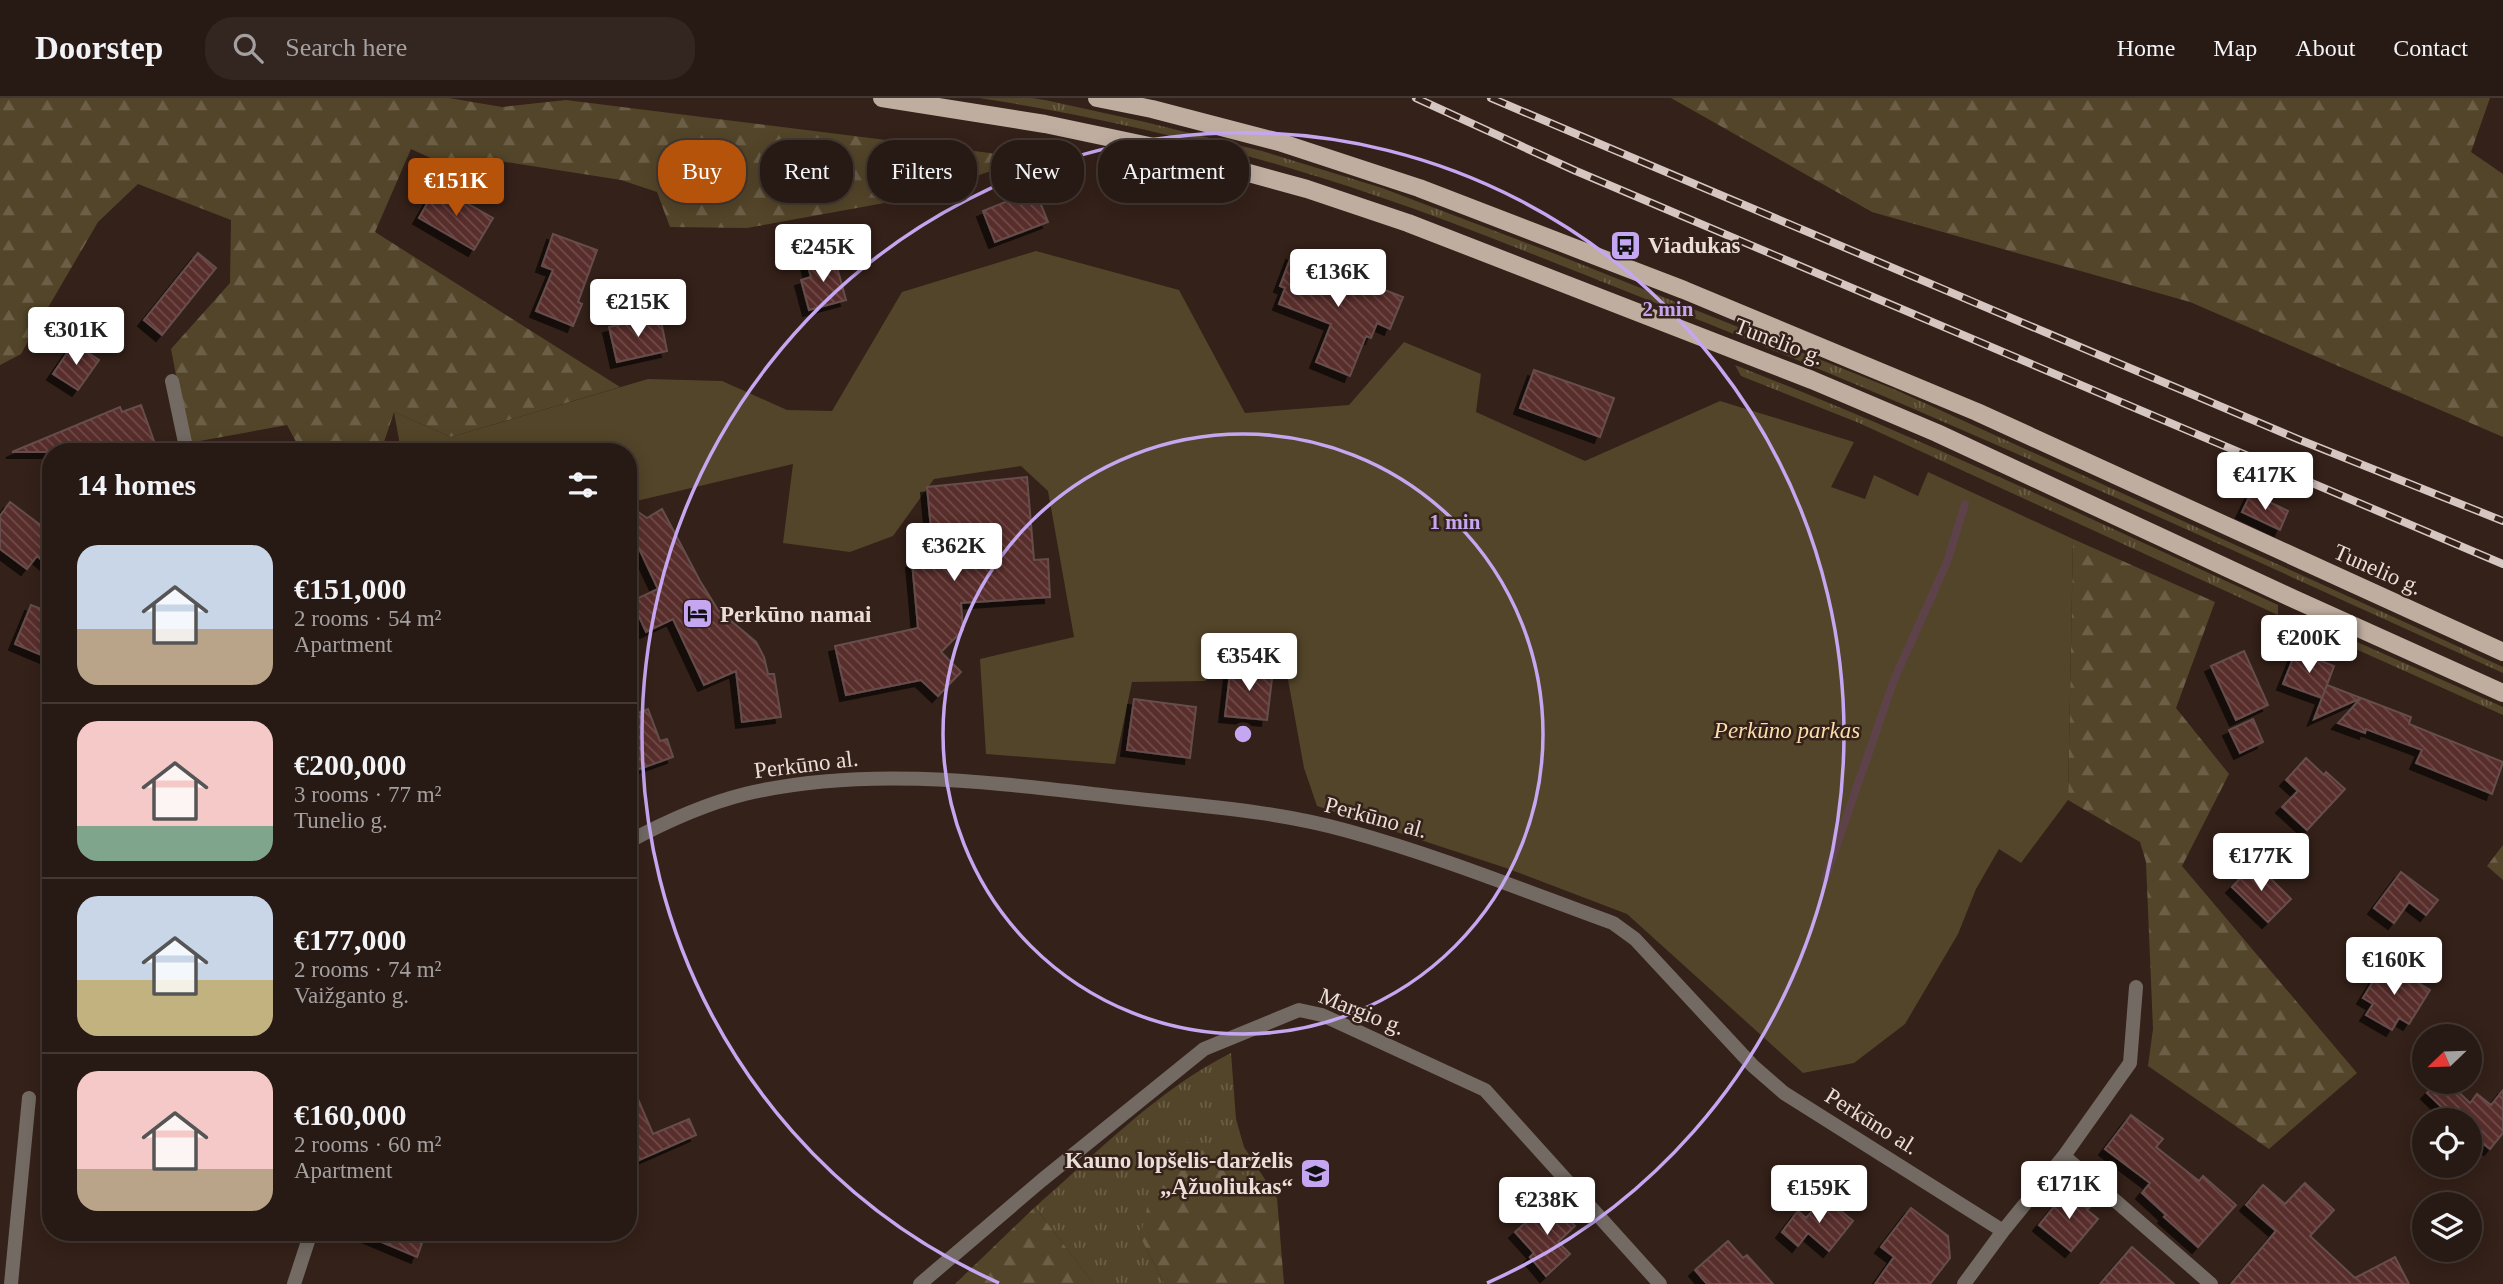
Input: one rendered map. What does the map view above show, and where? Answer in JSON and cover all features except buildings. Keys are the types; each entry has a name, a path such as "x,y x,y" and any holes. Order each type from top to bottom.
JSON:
{"main road":[{"name":"Tunelio g.","path":"882,98 1045,124 1154,147 1307,189 1408,223 1812,380 1937,433 2294,599 2503,692"},
{"name":"Tunelio g.","path":"1097,98 1152,109 1279,142 1419,188 1684,290 1977,412 2503,652"}],"street":[{"path":"172,381 185,443"},
{"name":"Perkūno al.","path":"637,838 708,805 745,794 813,782 902,779 1056,790 1268,814 1346,830 1422,852 1613,923 1635,939 1753,1066 1784,1093 2003,1231"},
{"path":"1964,1284 2064,1156 2130,1063 2136,987"},
{"name":"Margio g.","path":"920,1284 1042,1180 1204,1049 1299,1010 1322,1015 1485,1090 1660,1284"},
{"path":"11,1284 29,1098"},
{"path":"2064,1156 2211,1284"},
{"path":"294,1284 308,1241"}],"green space":[{"path":"0,98 449,98 502,107 566,100 885,140 867,140 867,203 884,203 747,228 670,227 661,203 746,203 746,140 658,140 658,195 657,192 621,180 480,158 457,170 411,149 375,232 620,387 451,437 394,412 384,443 297,443 287,425 189,443 171,349 230,283 231,220 138,184 98,222 21,354 0,365"},
{"path":"979,98 1045,100 1218,140 1189,140 1030,106"},
{"path":"1671,98 2490,98 2471,152 2503,174 2503,437 2190,302 1872,212"},
{"path":"1249,148 1382,188 1896,390 2503,667 2503,673 1965,431 1748,340 1476,232 1249,156"},
{"path":"977,151 991,153 991,171 977,176"},
{"name":"Perkūno parkas","path":"1036,251 1179,290 1245,413 1349,405 1404,342 1481,374 1476,412 1585,461 1720,401 1854,442 1831,487 1865,499 1874,475 1918,496 1928,472 2073,539 2068,800 2021,863 1999,849 1976,889 1958,934 1905,1024 1854,1063 1803,1073 1627,914 1506,868 1317,806 1304,768 1287,674 1251,633 1205,681 1132,682 1115,764 986,754 980,659 1074,637 1048,491 1021,466 934,479 893,536 850,552 783,543 793,464 637,501 637,443 400,443 394,412 451,437 648,379 722,381 787,410 832,411 902,292"},
{"path":"1735,365 1940,451 2278,605 2278,615 1859,423 1741,376"},
{"path":"2073,539 2215,602 2176,708 2229,774 2182,866 2357,1073 2269,1149 2148,1066 2153,1029 2146,862 2140,842 2068,800"},
{"path":"2310,621 2503,707 2503,715 2302,625"},
{"path":"2503,845 2503,880 2487,866"},
{"path":"1231,1053 1236,1119 1244,1147 1277,1198 1214,1155 1140,1237 1165,1284 1094,1284 1035,1207 1153,1104 1204,1068"},
{"path":"1187,1142 1214,1155 1277,1198 1284,1284 1165,1284 1140,1237 1153,1184"},
{"path":"1035,1207 1094,1284 955,1284"}],"waterway":[{"path":"1825,879 1894,680 1947,562 1965,504"}],"railway":[{"path":"1416,98 1576,171 2503,564"},
{"path":"1491,98 2300,440 2503,521"}],"place":[{"name":"Viadukas","path":"1625,245"},
{"name":"Perkūno namai","path":"697,614"},
{"name":"Kauno lopšelis-darželis „Ąžuoliukas“","path":"1316,1173"}]}
